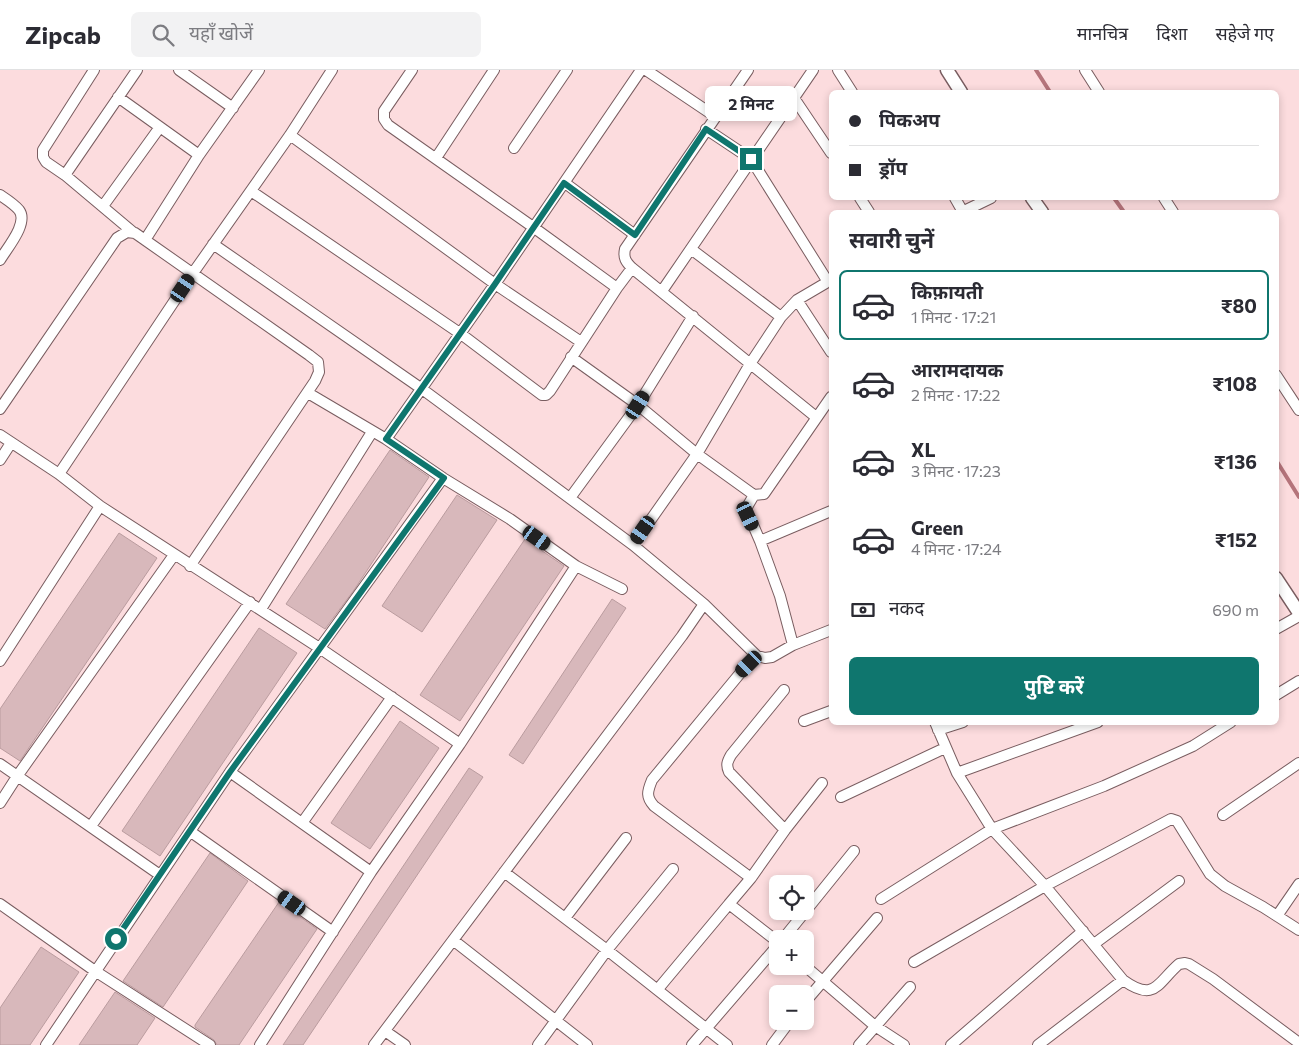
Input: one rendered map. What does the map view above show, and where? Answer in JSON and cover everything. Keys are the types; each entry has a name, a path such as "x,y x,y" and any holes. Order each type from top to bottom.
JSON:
{"street":[{"path":"94,70 43,150 46,162 65,175 135,234 318,362 319,372 308,393 190,566"},
{"path":"65,175 137,70"},
{"path":"179,70 233,108"},
{"path":"145,240 199,155 259,70"},
{"path":"59,474 193,273 290,135 332,70"},
{"path":"412,70 384,111 384,119 388,125 617,288"},
{"path":"436,158 494,70"},
{"path":"514,148 567,70"},
{"path":"386,439 461,334 641,70"},
{"path":"646,70 716,117"},
{"path":"748,70 625,249 624,256 626,262 632,268 816,418"},
{"path":"662,291 813,70"},
{"path":"838,70 851,90"},
{"path":"947,70 957,90"},
{"path":"1086,70 1098,90"},
{"path":"118,98 199,155"},
{"path":"794,98 829,150"},
{"path":"103,206 160,126"},
{"path":"633,545 697,454 750,364 781,317 797,300 829,281 751,159 706,129"},
{"path":"290,135 495,284 581,342"},
{"path":"564,183 635,235"},
{"path":"251,191 461,334 542,395 546,395 550,391 632,268"},
{"path":"0,194 18,209 22,216 19,229 0,260"},
{"path":"967,210 987,200"},
{"path":"0,409 117,238 127,232 135,234"},
{"path":"214,244 422,390 633,545 704,604 757,656 772,657 793,645 829,631"},
{"path":"691,249 781,317"},
{"path":"797,300 829,349"},
{"path":"570,498 638,405 693,316"},
{"path":"571,357 638,405 697,454 754,495 764,494 829,400"},
{"path":"1279,380 1299,410"},
{"path":"308,393 386,439 510,519 576,566 622,589"},
{"path":"261,610 372,432"},
{"path":"0,435 59,474 100,506 190,566 321,648 460,744"},
{"path":"0,460 11,443"},
{"path":"46,1045 230,772 444,478"},
{"path":"754,495 747,511 760,540 780,596 793,645"},
{"path":"0,662 100,506"},
{"path":"760,540 829,512"},
{"path":"0,804 18,775 174,555"},
{"path":"260,1045 371,872 460,744 576,566"},
{"path":"1279,586 1299,615 1279,627"},
{"path":"90,826 250,602"},
{"path":"374,1045 670,652 704,604"},
{"path":"751,878 654,806 647,798 647,791 652,780 742,671 757,656"},
{"path":"1279,693 1299,681"},
{"path":"784,690 731,755 727,761 727,767 729,772 785,830"},
{"path":"302,823 392,697"},
{"path":"804,721 829,712"},
{"path":"957,773 1090,725"},
{"path":"882,899 992,829 1122,778 1193,746 1226,725"},
{"path":"937,726 944,748 957,773 992,829 1045,886 1123,980 1134,988 1145,992 1156,988 1180,964 1185,962 1213,979 1299,1043"},
{"path":"841,798 944,748"},
{"path":"1223,815 1299,763"},
{"path":"0,764 160,875"},
{"path":"230,772 371,872"},
{"path":"658,989 751,878 785,830 822,783"},
{"path":"914,962 1045,886 1170,819 1177,821 1182,827 1210,874 1225,886 1299,930"},
{"path":"191,832 333,932"},
{"path":"565,918 626,838"},
{"path":"790,930 854,851"},
{"path":"538,1045 607,950 673,869"},
{"path":"504,872 658,989 727,1045"},
{"path":"1094,944 1179,880"},
{"path":"1277,916 1299,884"},
{"path":"0,904 95,971 210,1045"},
{"path":"730,904 769,936"},
{"path":"814,991 877,918"},
{"path":"951,1045 1083,931"},
{"path":"453,940 587,1045"},
{"path":"692,1045 769,954"},
{"path":"814,974 875,1026 904,1045"},
{"path":"1038,1045 1123,980"},
{"path":"859,1045 910,986"},
{"path":"772,1045 783,1030"},
{"path":"385,1031 405,1045"}],"building":[{"path":"390,450 429,477 354,590 325,629 286,604"},
{"path":"457,495 497,520 422,632 382,606"},
{"path":"119,533 157,558 20,761 0,748 0,709"},
{"path":"525,539 564,566 460,721 420,695"},
{"path":"612,599 626,608 523,764 509,755"},
{"path":"259,628 297,653 160,856 122,831"},
{"path":"400,721 439,748 370,849 331,823"},
{"path":"469,768 483,777 303,1045 283,1045"},
{"path":"210,853 248,881 163,1007 123,981"},
{"path":"279,902 317,929 239,1045 217,1045 214,1040 195,1027 195,1025"},
{"path":"41,947 79,972 30,1045 0,1045 0,1008"},
{"path":"115,992 155,1018 137,1045 79,1045"}],"waterway":[{"path":"1036,70 1049,90"},
{"path":"1115,200 1123,210"},
{"path":"1279,465 1299,497"}],"route":[{"path":"116,939 191,832 230,772 444,478 386,439 422,390 564,183 635,235 706,129 751,159"}]}
